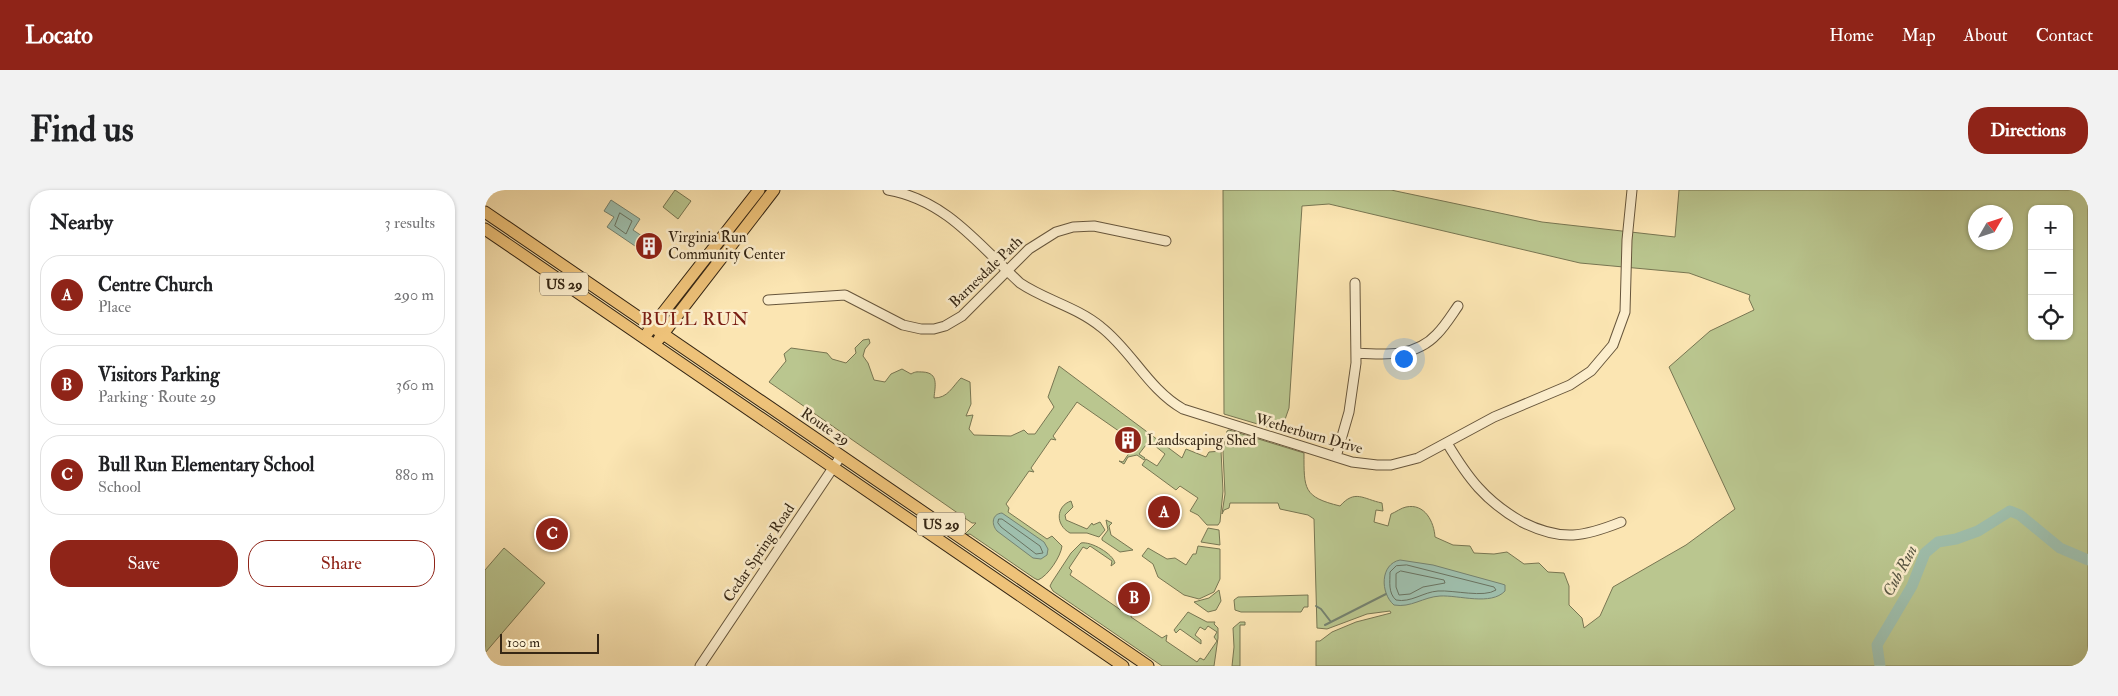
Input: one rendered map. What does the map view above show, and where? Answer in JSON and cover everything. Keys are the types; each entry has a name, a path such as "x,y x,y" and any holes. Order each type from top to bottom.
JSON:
{"main road":[{"path":"643,338 759,190"},
{"path":"653,345 774,190"},
{"name":"Route 29","path":"485,212 1148,666"},
{"name":"Route 29","path":"485,229 1123,666"}],"street":[{"name":"Wetherburn Drive","path":"888,190 920,199 943,211 1007,271 1033,292 1077,312 1100,326 1122,346 1154,386 1165,397 1183,409 1336,457 1364,464 1391,465 1418,458 1494,417 1571,385 1591,371 1607,354 1618,334 1625,312 1627,240 1632,190"},
{"name":"Barnesdale Path","path":"768,300 845,295 903,326 921,329 934,328 945,326 962,316 1039,241 1055,232 1073,227 1102,226 1166,241"},
{"path":"1336,457 1349,412 1357,353 1355,283"},
{"path":"1357,353 1397,354 1418,348 1437,335 1458,306"},
{"path":"1447,443 1469,478 1485,496 1506,513 1534,528 1552,534 1571,535 1586,533 1621,522"},
{"name":"Cedar Spring Road","path":"700,666 841,456"}],"green space":[{"path":"675,190 691,201 678,219 663,207"},
{"path":"1223,190 1391,190 1542,222 1675,237 1679,190 2088,190 2088,666 1316,666 1316,641 1320,641 1332,632 1356,622 1391,613 1390,611 1367,614 1327,629 1317,628 1314,519 1308,515 1280,509 1278,503 1230,503 1229,508 1224,510 1222,514 1225,494 1223,452 1227,431 1229,430 1304,453 1304,475 1308,490 1312,495 1328,503 1340,506 1350,498 1359,497 1382,503 1383,511 1376,510 1374,522 1388,526 1391,514 1406,507 1418,508 1427,515 1433,525 1435,537 1453,545 1470,546 1474,553 1494,554 1507,552 1524,564 1539,563 1548,572 1564,573 1569,586 1569,605 1582,618 1584,628 1600,616 1613,587 1686,545 1735,509 1669,367 1710,331 1754,310 1749,299 1750,295 1689,273 1580,263 1329,204 1302,206 1289,408 1281,431 1224,414"},
{"path":"869,339 870,343 865,349 863,356 868,363 874,380 885,382 891,374 902,369 911,374 914,372 928,373 932,375 935,381 934,398 939,398 946,394 961,378 970,382 971,404 966,416 973,415 969,429 974,435 1011,436 1024,430 1028,434 1035,434 1054,407 1048,397 1059,366 1182,458 1186,449 1206,457 1209,452 1221,451 1223,491 1220,522 1218,525 1207,525 1198,515 1190,511 1198,498 1180,486 1176,490 1142,465 1146,459 1157,466 1165,454 1149,441 1139,454 1145,458 1144,460 1137,455 1128,457 1124,464 1119,461 1123,462 1136,443 1077,402 1053,436 1056,440 1051,439 1031,468 1034,472 1029,471 1006,504 1009,508 1008,512 1047,539 1052,536 1062,546 1050,570 1038,580 1034,578 970,534 964,535 976,523 972,523 769,382 786,361 784,354 791,348 827,353 832,359 846,363 856,353 855,348 863,340"},
{"path":"1071,501 1073,507 1065,515 1066,520 1087,529 1092,523 1093,525 1100,522 1105,530 1099,537 1087,533 1070,533 1065,530 1060,521 1060,511 1066,503"},
{"path":"1106,520 1112,523 1109,526 1111,535 1133,550 1120,552 1102,540 1108,530"},
{"path":"1208,528 1219,530 1220,545 1201,542"},
{"path":"1081,543 1090,544 1101,549 1115,563 1111,566 1112,561 1090,546 1087,549 1083,547 1069,568 1072,571 1070,575 1128,615 1132,612 1131,617 1162,638 1167,635 1166,641 1197,662 1200,658 1204,660 1217,641 1214,637 1217,632 1208,626 1205,630 1200,627 1195,635 1201,640 1201,644 1180,629 1176,633 1174,630 1188,612 1207,622 1215,622 1214,624 1218,628 1218,638 1214,666 1162,666 1053,591 1050,586 1052,582 1071,553"},
{"path":"1198,546 1220,549 1220,579 1214,592 1199,599 1184,595 1158,577 1153,564 1142,556 1148,548 1167,559 1175,558 1186,565 1193,554 1196,554"},
{"path":"504,548 545,583 485,653 485,570"},
{"path":"1219,590 1221,601 1216,610 1208,612 1194,602 1209,598"},
{"path":"1308,595 1308,607 1304,607 1301,612 1241,612 1235,610 1234,600 1238,597"},
{"path":"1240,622 1245,622 1245,625 1240,625 1240,666 1232,666 1233,628"}],"water":[{"path":"611,200 640,219 633,230 642,236 635,246 607,227 614,217 604,211"},
{"path":"1002,513 1044,542 1048,549 1047,555 1041,559 1033,558 997,531 993,520 996,515"},
{"path":"1400,560 1433,565 1502,584 1505,585 1505,591 1492,598 1474,599 1440,596 1412,604 1394,605 1386,593 1384,579 1389,567"}],"waterway":[{"name":"Cub Run","path":"1880,666 1877,645 1912,586 1925,553 1938,542 1956,539 1978,531 2010,511 2020,515 2060,548 2088,560"},
{"path":"1325,625 1386,594"},
{"path":"1316,606 1321,609 1331,622"}],"place":[{"name":"Virginia Run Community Center","path":"649,246"},
{"name":"Landscaping Shed","path":"1128,440"},
{"name":"Centre Church","path":"1164,512"},
{"name":"Bull Run Elementary School","path":"552,534"},
{"name":"Visitors Parking","path":"1134,598"}],"district":[{"name":"BULL RUN","path":"695,319"}]}
